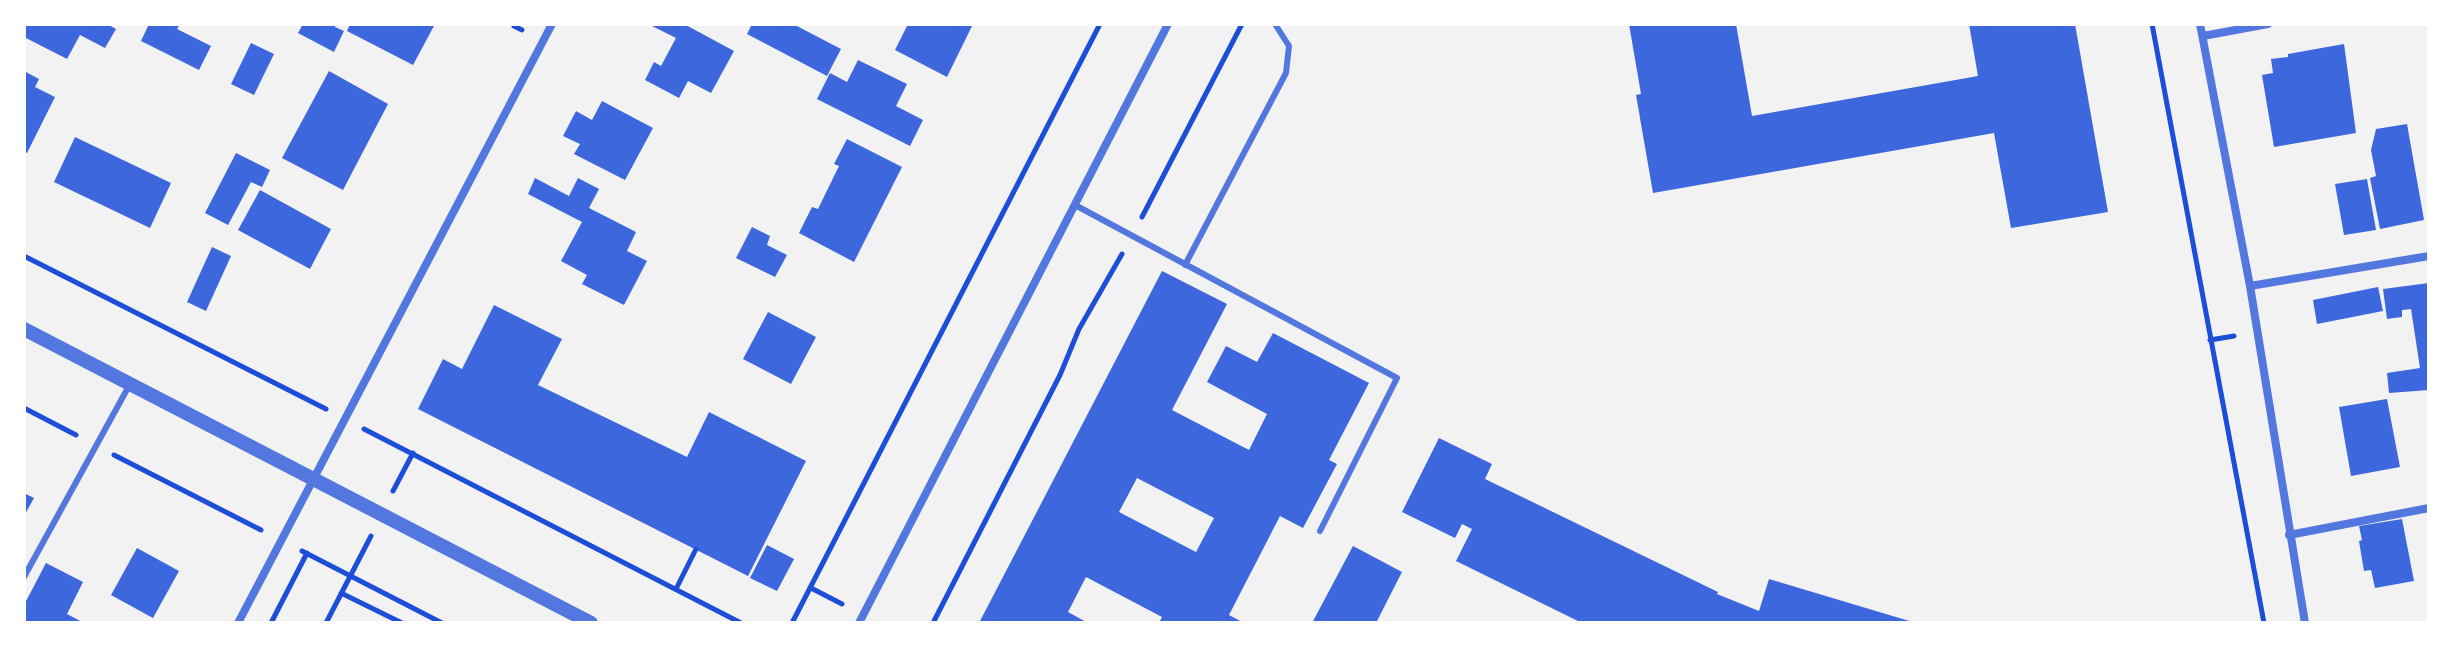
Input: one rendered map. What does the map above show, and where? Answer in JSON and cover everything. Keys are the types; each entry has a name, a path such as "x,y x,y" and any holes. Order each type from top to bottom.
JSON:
{"street":[{"path":"238,623 552,24"},
{"path":"859,623 1168,24"},
{"path":"2200,24 2250,286 2305,623"},
{"path":"2203,36 2268,24"},
{"path":"2250,286 2429,256"},
{"path":"24,329 591,623"},
{"path":"2289,535 2429,508"}],"lane":[{"path":"1185,265 1286,73 1289,46 1275,24"},
{"path":"1075,205 1397,378 1320,531"},
{"path":"24,577 131,383"}],"path":[{"path":"792,623 1100,24"},
{"path":"933,623 1060,375 1079,329 1131,237 1242,24"},
{"path":"2152,24 2264,623"},
{"path":"24,256 676,589 728,620 741,623"},
{"path":"24,408 262,530"},
{"path":"297,548 438,622"},
{"path":"676,589 696,549"},
{"path":"271,623 307,553"},
{"path":"326,623 350,576"},
{"path":"341,593 402,623"}],"building":[{"path":"24,24 107,24 116,29 105,48 80,35 67,59 24,37"},
{"path":"149,24 180,24 177,29 211,46 199,70 141,41"},
{"path":"303,24 336,24 335,27 344,31 334,52 298,33"},
{"path":"350,24 435,24 413,65 347,31"},
{"path":"648,24 684,24 734,51 711,93 688,81 679,98 645,80 654,62 661,66 676,38"},
{"path":"752,24 793,24 841,49 827,76 747,34"},
{"path":"908,24 973,24 947,77 895,50"},
{"path":"1629,24 1736,24 1752,116 1978,76 1969,24 2075,24 2108,212 2011,228 1994,133 1653,193 1636,95 1641,94"},
{"path":"251,43 274,54 254,95 231,84"},
{"path":"2344,44 2356,133 2274,147 2262,75 2273,73 2271,59"},
{"path":"858,60 907,84 896,106 923,120 910,146 817,99 830,73 847,82"},
{"path":"24,71 39,79 35,87 55,97 27,153 24,152"},
{"path":"329,71 388,104 343,190 282,158"},
{"path":"602,101 653,128 625,180 574,154 580,144 563,136 576,111 592,120"},
{"path":"2407,124 2424,220 2380,229 2370,178 2376,176 2371,150 2376,129"},
{"path":"75,137 171,183 150,228 54,182"},
{"path":"847,139 902,167 854,262 799,233 812,207 818,209 839,166 834,164"},
{"path":"236,153 270,170 262,187 251,182 228,225 205,213"},
{"path":"535,178 569,196 578,178 599,189 589,208 636,232 627,251 647,261 624,305 582,284 587,275 561,261 582,222 528,194"},
{"path":"2367,179 2376,230 2344,235 2335,184"},
{"path":"260,190 331,229 310,269 238,230"},
{"path":"752,227 770,236 767,245 787,255 775,277 736,258"},
{"path":"212,247 231,256 206,311 187,302"},
{"path":"1162,271 1227,304 1172,410 1249,450 1267,414 1207,382 1226,346 1257,362 1273,333 1369,383 1329,460 1337,464 1303,528 1280,516 1229,615 1244,623 1159,623 1162,617 1086,577 1068,612 1088,623 979,623","holes":["1137,478 1214,518 1196,552 1119,512"]},
{"path":"2429,283 2429,390 2389,393 2387,373 2420,368 2411,309 2402,310 2402,317 2387,319 2383,289"},
{"path":"2378,287 2383,311 2317,324 2313,300"},
{"path":"494,305 562,339 538,385 687,457 709,412 806,461 748,576 418,409 443,359 462,369"},
{"path":"768,312 816,337 791,384 743,359"},
{"path":"2387,399 2400,467 2351,476 2339,407"},
{"path":"1439,438 1492,464 1485,479 1717,594 1759,611 1769,579 1916,623 1582,623 1456,561 1472,529 1462,524 1455,538 1402,512"},
{"path":"24,493 34,498 24,516"},
{"path":"2402,519 2414,581 2375,588 2371,570 2364,571 2359,526"},
{"path":"767,545 794,559 777,591 750,578"},
{"path":"1353,546 1402,572 1376,623 1312,623"},
{"path":"137,548 179,571 153,618 111,595"},
{"path":"46,563 83,582 67,614 84,623 24,623 24,605"}]}
